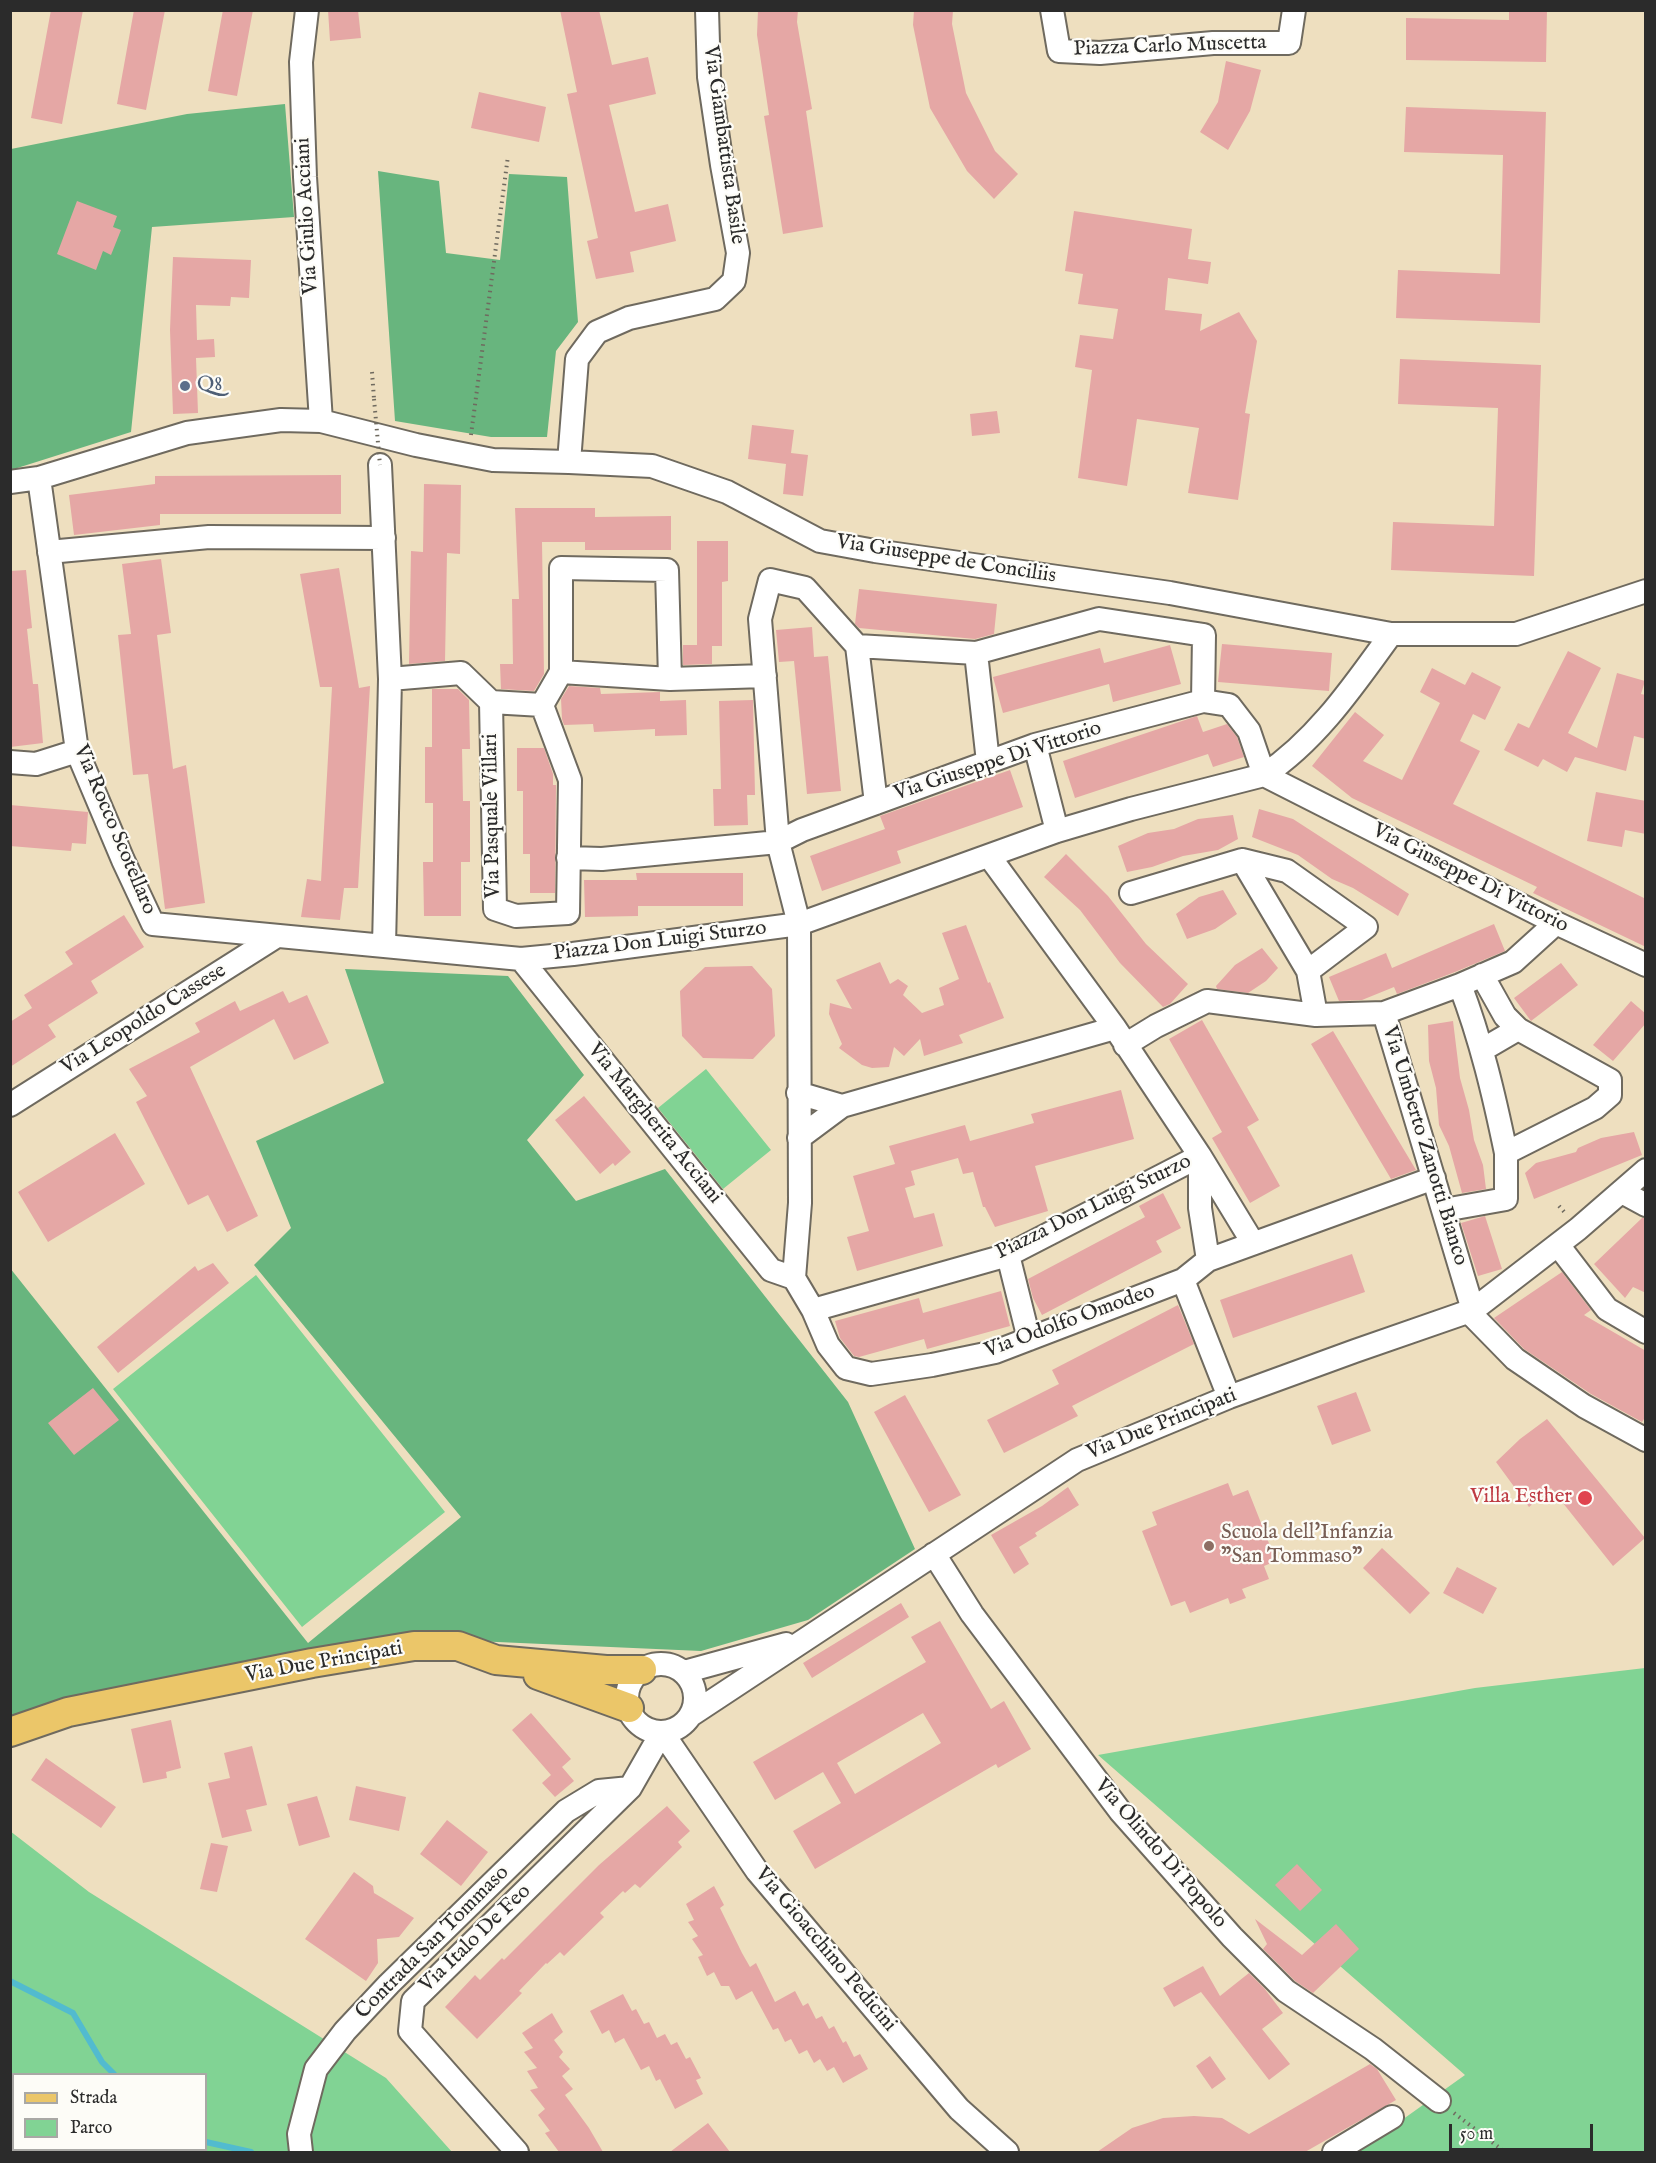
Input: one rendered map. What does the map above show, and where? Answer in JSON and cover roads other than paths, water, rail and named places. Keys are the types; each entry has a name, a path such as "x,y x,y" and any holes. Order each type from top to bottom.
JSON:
{"main road":[{"name":"Via Due Principati","path":"10,1732 68,1712 312,1663 414,1646 458,1646 496,1660 606,1670 642,1670"},
{"path":"496,1660 628,1708"}],"street":[{"name":"Via Giulio Acciani","path":"307,10 301,62 304,177 321,421"},
{"name":"Via Giambattista Basile","path":"569,462 577,359 597,332 629,318 715,299 734,281 738,253 709,77 706,10"},
{"name":"Piazza Carlo Muscetta","path":"1052,10 1059,51 1100,53 1213,43 1289,43 1294,10"},
{"name":"Via Giuseppe de Conciliis","path":"10,482 39,478 187,433 282,420 321,421 416,445 493,460 652,466 726,492 820,541 875,552 1170,593 1391,634 1516,634 1646,591"},
{"path":"380,465 390,679 384,946"},
{"name":"Via Rocco Scotellaro","path":"39,478 77,751 153,924 521,959"},
{"path":"49,552 208,537 384,538"},
{"path":"670,678 668,570 561,568 561,672 542,705 570,780 568,858 602,859 778,842"},
{"path":"799,924 778,842 760,619 770,580 805,588 857,646 876,803"},
{"path":"857,646 976,653 1099,619 1204,635 1203,700 1229,705 1249,731 1264,775"},
{"path":"1200,1156 1120,1037 989,856 1057,831 1131,809 1264,775 1281,764 1318,728 1391,634"},
{"path":"976,653 988,762"},
{"path":"561,672 670,678 765,676"},
{"name":"Via Pasquale Villari","path":"390,679 461,673 491,702 542,705"},
{"name":"Via Giuseppe Di Vittorio","path":"778,842 802,830 1035,745 1203,700"},
{"name":"Via Pasquale Villari","path":"491,702 495,909 516,916 567,913 568,858"},
{"path":"1035,745 1057,831"},
{"path":"10,762 36,764 77,751"},
{"name":"Via Giuseppe Di Vittorio","path":"1264,775 1646,965"},
{"name":"Piazza Don Luigi Sturzo","path":"521,959 799,924 989,856"},
{"path":"1242,860 1308,971 1316,1015"},
{"path":"1131,893 1242,860 1287,872 1366,927 1308,971"},
{"path":"1384,1013 1514,962 1556,922"},
{"name":"Piazza Don Luigi Sturzo","path":"794,1278 800,1203 799,924"},
{"name":"Via Leopoldo Cassese","path":"10,1105 277,936"},
{"name":"Via Margherita Acciani","path":"521,959 771,1270 794,1278"},
{"path":"1482,975 1505,1017 1518,1029 1610,1080 1610,1095 1595,1108 1506,1153"},
{"path":"1444,1210 1506,1199 1506,1153 1482,1050 1460,985"},
{"name":"Via Umberto Zanotti Bianco","path":"1120,1037 1156,1026 1207,1002 1316,1015 1384,1013 1444,1210 1471,1311"},
{"path":"1482,1050 1518,1029"},
{"path":"799,1138 842,1106 1120,1037"},
{"path":"798,1093 842,1106"},
{"name":"Piazza Don Luigi Sturzo","path":"1200,1156 1253,1243"},
{"name":"Piazza Don Luigi Sturzo","path":"813,1310 1008,1255 1200,1156"},
{"name":"Piazza Don Luigi Sturzo","path":"1200,1156 1200,1208 1208,1260"},
{"name":"Via Due Principati","path":"691,1714 1077,1460 1229,1397 1471,1311 1558,1245 1643,1175"},
{"name":"Via Odolfo Omodeo","path":"813,1310 828,1345 846,1368 871,1374 995,1352 1183,1280 1208,1260 1434,1178"},
{"path":"1622,1192 1646,1205"},
{"path":"1558,1245 1607,1309 1646,1332"},
{"path":"1008,1255 1029,1339"},
{"path":"794,1278 813,1310"},
{"name":"Via Odolfo Omodeo","path":"1183,1280 1229,1397"},
{"path":"1471,1311 1515,1359 1584,1406 1646,1440"},
{"name":"Via Olindo Di Popolo","path":"934,1554 972,1614 1120,1811 1232,1937 1286,1991 1373,2049 1439,2101"},
{"path":"684,1672 808,1638"},
{"path":"664,1664 684,1672 695,1693 691,1714 684,1724 674,1730 662,1732 643,1727 628,1708 627,1696 630,1684 642,1670 652,1665 664,1664"},
{"name":"Via Italo De Feo","path":"517,2152 410,2031 413,2001 630,1788 662,1732"},
{"name":"Via Gioacchino Pedicini","path":"662,1732 757,1871 959,2109 1007,2152"},
{"name":"Contrada San Tommaso","path":"301,2152 299,2134 316,2068 345,2031 389,1984 566,1811 599,1791 630,1788"},
{"path":"1334,2152 1392,2117"}],"waterway":[{"path":"10,1981 73,2013 102,2062 113,2073"},
{"path":"207,2142 251,2152"}],"place":[{"name":"Q8","path":"185,386"},
{"name":"Villa Esther","path":"1585,1498"},
{"name":"Scuola dell'Infanzia \"San Tommaso\"","path":"1209,1546"}]}
